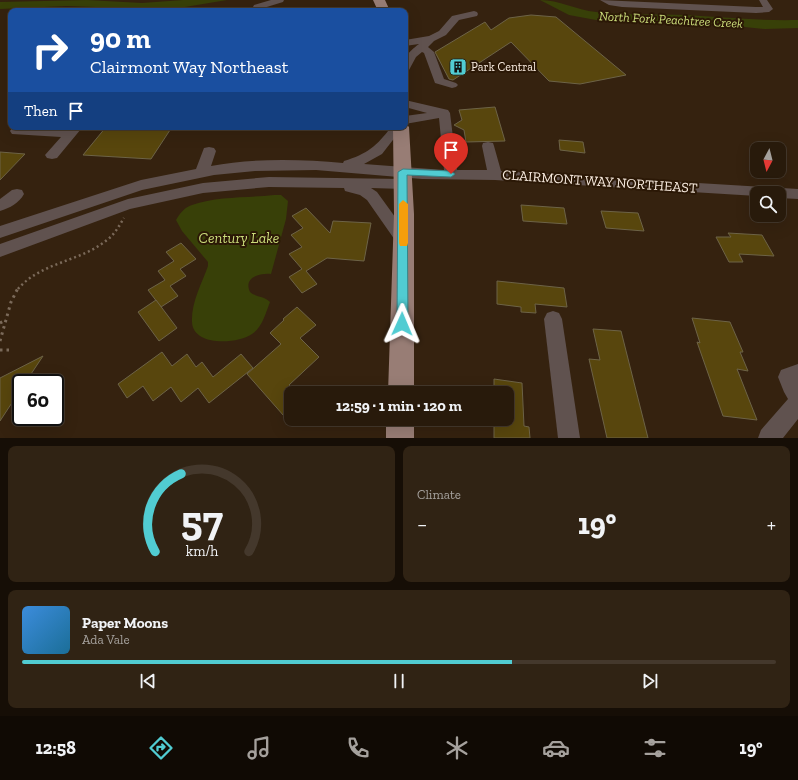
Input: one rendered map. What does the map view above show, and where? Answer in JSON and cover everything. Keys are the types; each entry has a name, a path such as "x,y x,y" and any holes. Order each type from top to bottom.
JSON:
{"main road":[{"path":"401,130 403,239 401,386"},
{"path":"400,426 400,438"}],"street":[{"path":"257,7 280,0"},
{"path":"604,0 612,4 756,10 768,9 763,0"},
{"path":"408,63 416,52 423,48 431,39 442,33 452,20 474,14"},
{"path":"408,37 411,36 431,39"},
{"path":"423,48 429,52 439,81 452,85"},
{"path":"408,104 444,113"},
{"path":"408,119 444,113"},
{"path":"444,113 451,174"},
{"path":"16,131 74,130"},
{"path":"52,155 74,130"},
{"path":"0,232 126,190 202,172 255,166 342,164 364,161 380,150 395,130"},
{"path":"488,146 495,174"},
{"path":"202,172 209,151"},
{"path":"316,165 403,178"},
{"name":"CLAIRMONT WAY NORTHEAST","path":"403,178 451,174 495,174 798,194"},
{"path":"0,251 128,204 203,188 269,182 325,183 403,178"},
{"path":"325,183 352,187 369,194 403,239"},
{"path":"0,206 11,200 17,194"},
{"path":"553,319 568,438"},
{"path":"798,374 788,377 791,385 798,395"},
{"path":"769,438 798,403"}],"path":[{"path":"0,341 11,302 16,291 28,279 46,268 96,249 112,238 120,227 126,214"},
{"path":"0,323 7,320"},
{"path":"0,350 9,350"}],"water":[{"path":"87,0 142,3 183,0 227,0 185,7 168,8 67,6 0,9 0,2"},
{"name":"North Fork Peachtree Creek","path":"540,0 547,0 589,11 607,13 798,20 798,28 765,29 655,21 596,20 569,15"},
{"name":"Century Lake","path":"281,195 288,201 286,219 271,274 262,274 254,277 251,279 248,287 250,292 265,298 270,302 261,324 252,334 237,340 217,341 200,336 194,330 192,315 195,300 208,266 208,262 182,231 176,220 187,207 202,202"}],"building":[{"path":"531,15 556,17 626,75 580,84 549,81 511,42 453,80 449,79 435,52 485,22 491,30 509,18"},
{"path":"495,107 505,141 466,142 464,130 454,125 462,120 459,110"},
{"path":"104,130 170,130 151,159 83,155"},
{"path":"559,140 583,142 585,153 560,150"},
{"path":"0,152 25,154 0,180"},
{"path":"521,205 564,208 567,224 523,221"},
{"path":"306,208 330,233 333,221 371,223 364,261 327,258 306,271 317,284 302,293 289,277 302,269 289,254 302,247 291,235 303,228 292,216"},
{"path":"601,211 638,213 644,231 606,228"},
{"path":"728,233 762,235 774,256 739,254 743,262 729,262 716,237 731,237"},
{"path":"181,243 196,259 180,269 186,276 170,286 178,296 161,307 148,290 165,280 158,271 174,261 166,252"},
{"path":"497,281 564,288 567,307 535,304 536,313 521,312 521,307 497,304"},
{"path":"156,300 177,328 159,341 138,312"},
{"path":"297,307 316,325 300,338 319,357 289,385 290,386 284,386 284,416 247,374 281,344 270,333 284,320 283,319"},
{"path":"692,318 730,322 743,352 740,352 748,371 737,369 757,420 723,416 697,342 700,343"},
{"path":"593,329 621,331 648,438 607,438 589,359 600,360"},
{"path":"162,352 172,366 187,354 196,367 202,362 213,377 241,354 253,368 209,403 198,388 181,402 171,387 153,401 143,386 127,398 118,384"},
{"path":"43,356 31,374 12,374 12,403 0,421 0,378"},
{"path":"494,379 522,383 524,426 529,427 530,438 494,438 494,426 514,426 514,386 494,386"}],"slow traffic":[{"path":"403,204 403,243"}],"place":[{"name":"Park Central","path":"458,67"}],"route":[{"path":"402,324 404,214 403,172 422,174 451,174"}]}
